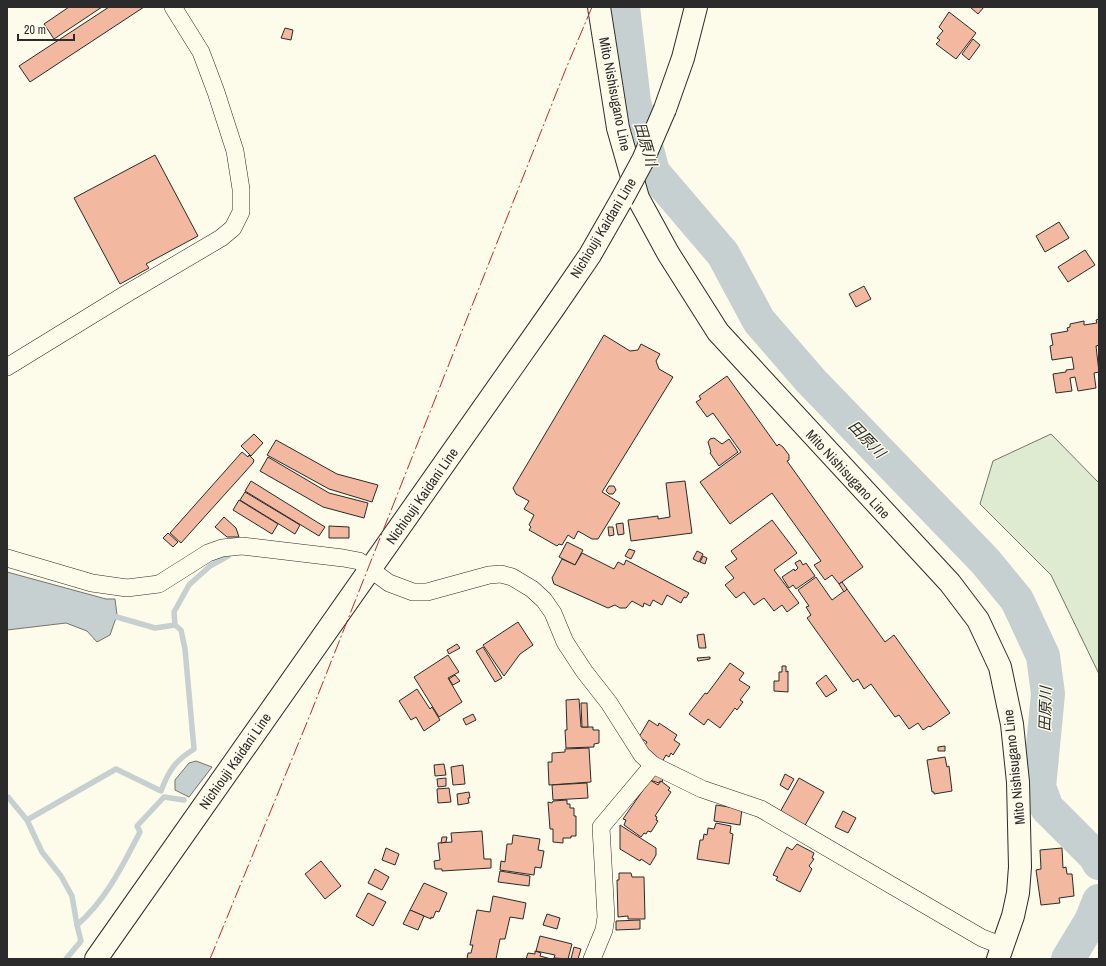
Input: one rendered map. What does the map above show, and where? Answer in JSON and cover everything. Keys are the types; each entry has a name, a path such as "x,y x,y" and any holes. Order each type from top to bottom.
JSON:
{"main road":[{"name":"Mito Nishisugano Line","path":"599,7 618,128 638,198 668,253 718,332 950,583 978,620 1000,667 1012,724 1018,782 1020,867 1018,893 1013,916 1000,953"},
{"name":"Nichiouji Kaidani Line","path":"96,959 554,309 590,255 643,160 665,109 683,58 696,7"}],"street":[{"path":"7,367 221,238 233,228 241,212 241,189 235,151 216,92 201,52 173,7"},
{"path":"7,558 92,582 127,588 158,584 208,553 222,548 242,546 343,558 359,562 389,583 413,592 427,592 489,575 501,574 512,577 532,589 544,600 553,613 565,642 584,671 610,702 642,755 653,765 702,789 761,809 982,938 1000,953"},
{"path":"592,959 604,930 606,916 601,827 653,765"}],"green space":[{"path":"1051,434 1099,483 1099,674 1051,575 980,504 993,461"}],"shaded area":[{"path":"7,572 106,599 115,599 117,615 110,635 97,642 87,631 66,623 7,630"},
{"path":"196,761 212,767 189,797 175,790 175,780 189,763"}],"building":[{"path":"69,7 102,7 54,39 44,24"},
{"path":"109,7 144,7 30,82 19,66"},
{"path":"970,7 984,7 978,14"},
{"path":"949,12 976,33 956,59 936,44 940,40 937,38 943,31 939,27"},
{"path":"285,28 293,30 291,40 281,38"},
{"path":"973,39 980,45 969,60 962,54"},
{"path":"155,155 198,236 146,264 149,268 120,284 74,198"},
{"path":"1059,222 1069,238 1045,252 1036,236"},
{"path":"1085,250 1095,265 1068,282 1058,267"},
{"path":"864,286 871,299 856,307 849,294"},
{"path":"1099,319 1099,345 1096,346 1099,372 1094,373 1096,388 1078,391 1075,377 1070,378 1072,391 1056,393 1053,374 1074,369 1072,357 1052,360 1050,346 1053,345 1051,334 1068,331 1067,328 1070,327 1070,324 1084,321 1084,325 1097,323 1096,320"},
{"path":"604,335 630,351 638,350 641,344 660,354 656,361 659,369 673,377 602,492 620,503 598,539 592,539 578,531 574,539 568,535 562,545 559,544 557,546 529,530 531,527 529,525 534,515 524,509 529,501 516,494 513,488"},
{"path":"727,376 777,446 779,444 783,447 789,455 789,460 787,461 863,567 839,584 832,575 825,580 814,565 821,561 772,493 730,524 700,482 741,452 713,413 707,417 696,402 701,399 699,396"},
{"path":"254,434 263,443 251,456 241,446"},
{"path":"714,438 722,444 729,439 738,452 719,466 710,453 708,442 710,439"},
{"path":"276,440 337,474 378,485 372,502 329,489 267,455"},
{"path":"242,452 248,457 249,455 254,460 253,463 181,543 170,533"},
{"path":"268,457 329,493 368,503 364,518 323,507 260,471"},
{"path":"251,481 325,527 319,536 245,491"},
{"path":"685,481 692,533 631,541 628,520 658,516 658,519 670,517 666,483"},
{"path":"609,486 614,486 616,490 613,494 609,494 606,491"},
{"path":"245,492 300,525 295,534 240,500"},
{"path":"239,500 278,524 272,534 233,510"},
{"path":"224,517 236,528 239,537 227,537 215,527"},
{"path":"772,520 797,553 774,570 799,603 787,612 782,605 774,611 764,598 754,605 744,592 736,598 725,585 734,578 725,567 737,559 731,551"},
{"path":"623,523 624,534 618,535 616,524"},
{"path":"329,526 349,527 349,538 329,538"},
{"path":"608,527 613,527 614,535 609,536"},
{"path":"168,533 178,542 173,547 163,538"},
{"path":"567,542 583,550 575,565 559,557"},
{"path":"629,549 635,551 631,559 625,556"},
{"path":"697,551 703,554 699,562 693,559"},
{"path":"582,553 614,569 618,562 624,565 626,560 689,593 686,598 684,597 681,603 667,595 662,605 653,600 650,606 644,603 643,607 632,601 626,608 620,608 615,605 608,608 554,584 552,578 562,559 575,565"},
{"path":"703,556 707,558 705,564 700,562"},
{"path":"800,560 803,565 806,563 815,576 796,589 793,585 789,588 782,577 794,569 795,571 798,568 795,563"},
{"path":"816,577 832,600 847,589 885,642 894,635 950,713 923,730 918,723 909,729 899,715 895,717 871,684 864,689 858,679 853,682 807,618 811,615 806,607 809,606 798,590"},
{"path":"842,582 847,589 844,592 839,584"},
{"path":"518,622 533,645 520,654 504,676 483,645"},
{"path":"704,634 706,648 699,648 697,635"},
{"path":"457,644 460,648 449,654 447,650"},
{"path":"483,647 502,678 495,682 476,651"},
{"path":"448,655 459,672 448,678 462,702 439,717 414,677"},
{"path":"710,657 710,659 698,661 697,658"},
{"path":"730,663 744,673 739,680 750,687 740,700 743,702 737,710 735,708 720,728 708,719 704,725 689,714 705,693 707,694"},
{"path":"782,666 786,666 786,672 788,671 788,692 774,691 774,681 779,681 779,672 782,672"},
{"path":"455,675 460,681 453,685 449,679"},
{"path":"826,675 837,690 826,697 816,683"},
{"path":"417,689 430,709 432,707 440,720 424,731 416,717 411,720 399,701"},
{"path":"579,699 581,727 593,727 593,730 599,730 599,743 594,744 594,747 566,748 566,700"},
{"path":"581,703 587,703 588,727 582,727"},
{"path":"473,714 476,720 466,725 463,719"},
{"path":"649,720 658,726 659,723 677,735 674,740 680,744 673,755 671,753 669,757 666,755 662,762 644,747 647,742 639,737"},
{"path":"945,746 945,751 938,751 938,747"},
{"path":"589,748 591,782 549,785 548,762 552,762 552,753 565,752 565,749"},
{"path":"945,757 947,767 949,766 952,791 934,794 934,792 932,792 927,760"},
{"path":"444,764 446,775 435,776 434,765"},
{"path":"463,765 465,784 453,785 451,767"},
{"path":"652,774 663,778 662,782 660,781 659,783 650,780"},
{"path":"785,774 794,779 788,790 780,785"},
{"path":"446,778 446,786 438,787 437,779"},
{"path":"799,778 824,792 804,827 780,812"},
{"path":"650,780 658,785 661,781 670,788 668,790 671,792 655,816 657,817 656,820 658,821 651,832 648,831 646,834 644,833 641,837 624,825 626,820 623,819"},
{"path":"587,783 588,798 553,800 552,785"},
{"path":"449,788 451,802 438,803 437,789"},
{"path":"469,792 469,803 458,805 457,794"},
{"path":"567,800 567,804 570,804 570,808 574,808 574,816 576,816 576,836 571,836 571,838 563,838 563,843 553,842 553,829 550,829 548,802 552,803 553,801"},
{"path":"716,805 742,809 740,825 714,821"},
{"path":"843,811 856,818 848,833 835,827"},
{"path":"716,823 731,826 730,833 733,834 729,864 697,859 700,840 703,840 704,834 707,835 708,828 714,829"},
{"path":"620,825 656,848 656,855 650,865 620,849"},
{"path":"482,831 484,859 491,859 491,868 442,871 442,869 435,869 434,861 440,860 438,843 452,842 451,833"},
{"path":"513,835 540,839 538,850 544,851 541,868 535,867 534,875 500,870 501,861 505,862 507,844 512,844"},
{"path":"442,837 447,837 446,842 441,843"},
{"path":"797,844 814,853 812,858 814,859 809,866 812,869 800,892 776,880 778,877 773,875 787,847 792,850"},
{"path":"386,848 399,854 395,865 382,860"},
{"path":"1062,848 1063,868 1066,867 1067,874 1072,874 1074,896 1059,898 1060,903 1041,905 1036,870 1041,869 1040,850"},
{"path":"321,861 341,886 325,899 305,874"},
{"path":"375,869 389,877 382,890 368,883"},
{"path":"500,871 530,876 529,886 498,882"},
{"path":"619,873 631,873 632,877 644,877 645,919 628,919 628,916 618,917 617,880 619,880"},
{"path":"424,883 447,893 439,912 436,911 431,919 410,910"},
{"path":"368,893 386,902 373,926 356,916"},
{"path":"493,896 526,903 523,919 510,917 505,939 500,939 496,959 467,959 468,953 471,953 473,945 470,945 477,910 490,912"},
{"path":"410,910 424,916 418,930 403,924"},
{"path":"547,914 560,918 557,929 543,925"},
{"path":"640,920 640,929 616,930 616,921"},
{"path":"540,936 572,944 568,959 554,958 555,955 536,951"},
{"path":"574,947 581,949 578,959 571,959"},
{"path":"535,951 541,953 540,956 551,959 526,959 528,953 535,954"}],"waterway":[{"name":"田原川","path":"623,7 634,102 653,172 723,254 759,321 811,381 985,561 1017,600 1043,656 1048,694 1039,787 1047,808 1095,856 1099,863"},
{"path":"27,820 116,769 161,791 173,767 194,749 185,649 181,630 175,625 174,612 189,585 210,566 228,556"},
{"path":"110,615 155,628 175,625"},
{"path":"7,797 27,820 42,852 61,876 72,896 77,925"},
{"path":"66,959 81,941 77,925 97,905 113,882 140,832 137,826 164,797 184,800"},
{"name":"田原川","path":"1068,959 1091,921 1099,901"}],"power":[{"path":"210,959 310,715 565,71 592,7"}]}
